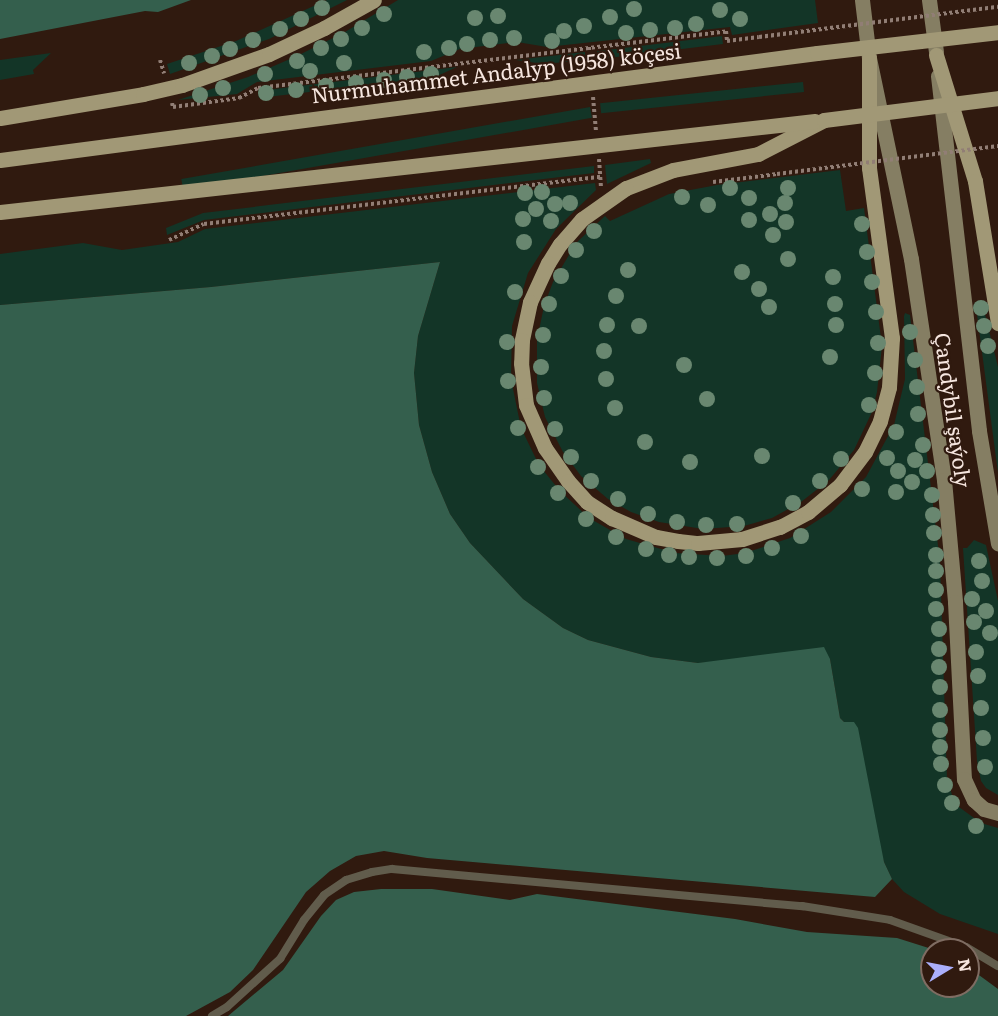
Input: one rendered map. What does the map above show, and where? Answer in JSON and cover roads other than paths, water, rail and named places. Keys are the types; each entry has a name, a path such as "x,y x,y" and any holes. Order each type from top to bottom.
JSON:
{"main road":[{"path":"0,118 143,94 182,84 280,49 374,0"},
{"name":"Çandybil şaýoly","path":"862,0 869,58 911,259 944,480 954,591 964,779 974,800 984,809 998,813"},
{"name":"Çandybil şaýoly","path":"929,0 976,407 998,543"},
{"name":"Nurmuhammet Andalyp (1958) köçesi","path":"0,160 817,52 998,32"},
{"path":"936,55 975,181 998,323"},
{"path":"824,120 758,154 672,170 627,188 582,219 560,244 548,263 530,302 522,340 521,363 526,405 545,448 568,481 587,502 612,518 646,533 678,541 698,543 742,539 780,527 808,512 840,485 865,452 885,405 892,354 890,313 869,168 869,58"},
{"path":"0,212 824,120 998,98"}],"lane":[{"path":"212,1016 227,1007 280,959 304,920 324,895 346,880 392,869 802,906 890,920 966,947 998,966"}]}
